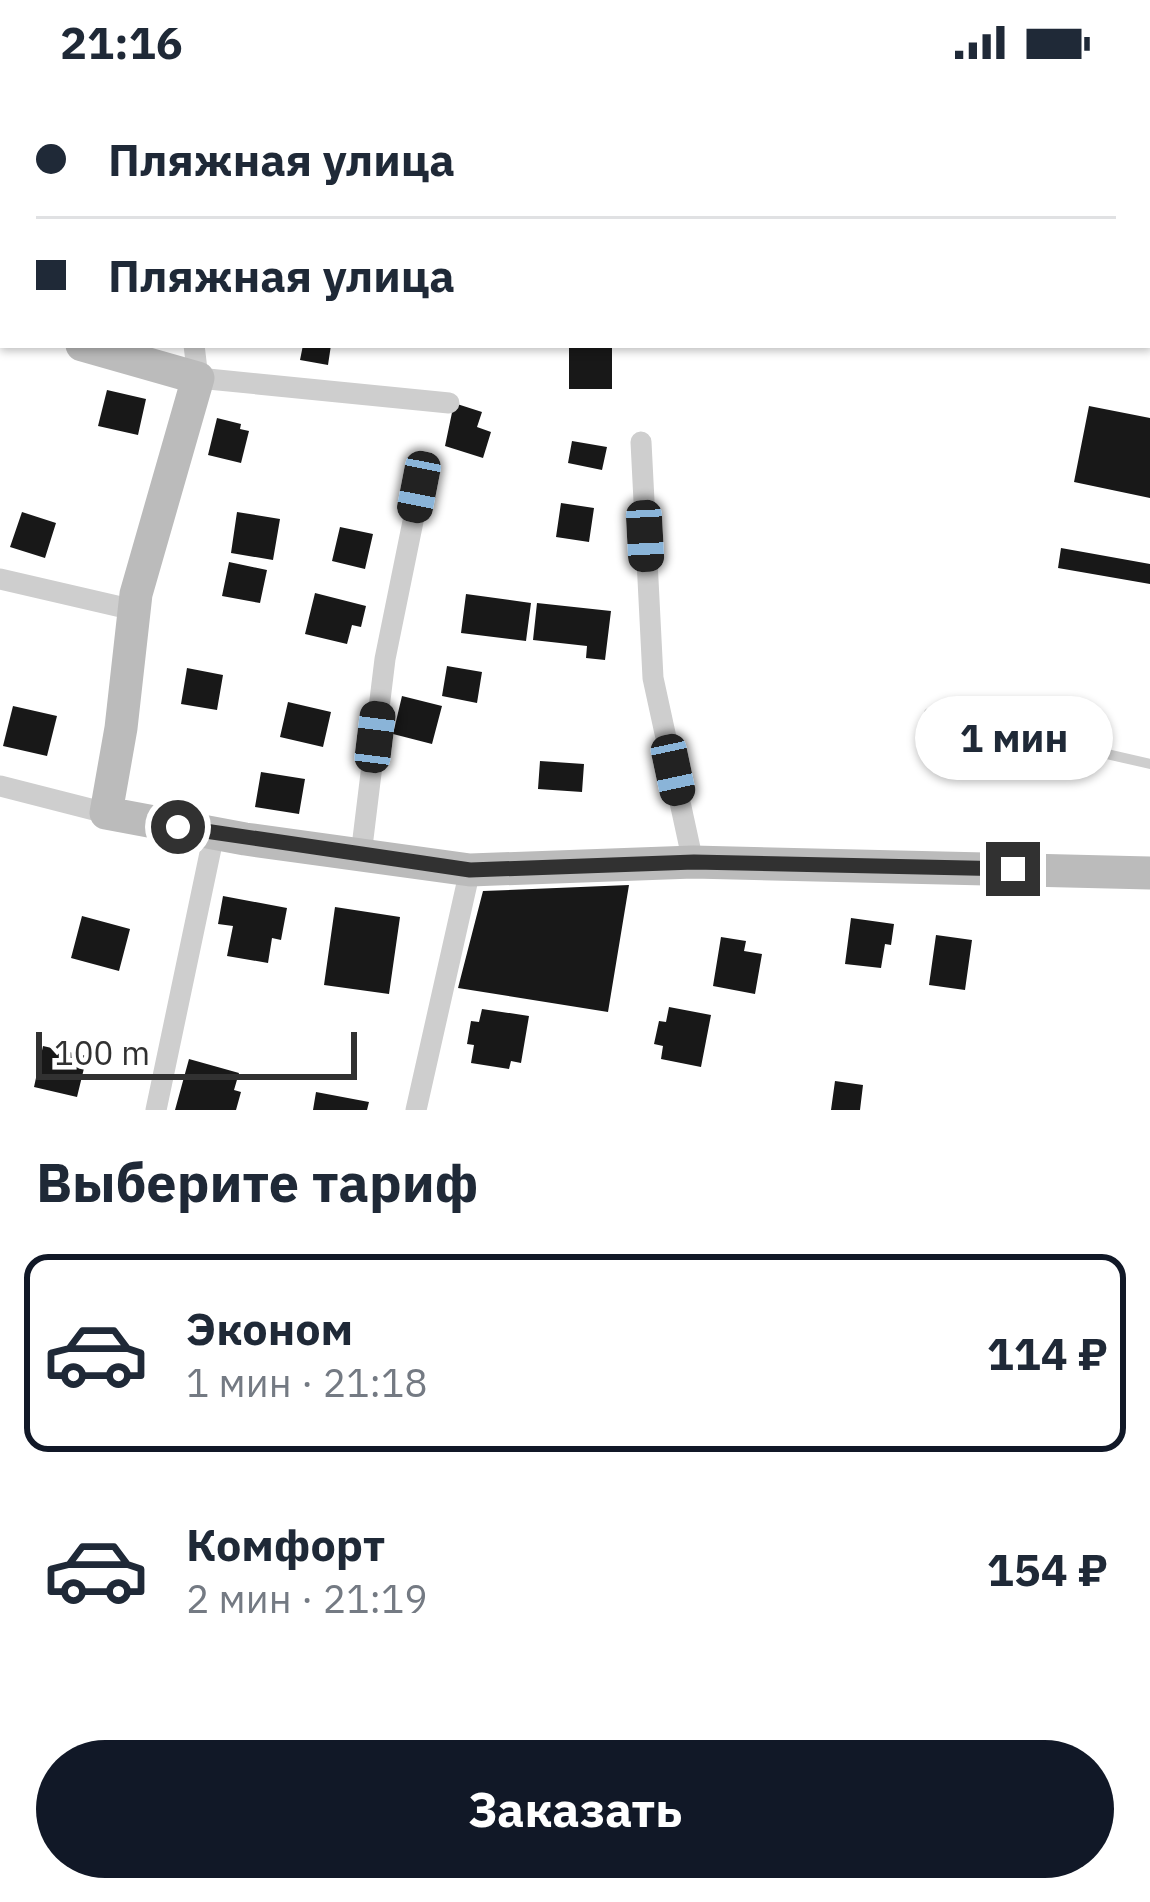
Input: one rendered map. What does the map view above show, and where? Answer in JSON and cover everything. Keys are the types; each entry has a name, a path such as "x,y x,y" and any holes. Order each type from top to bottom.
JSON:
{"street":[{"path":"103,348 449,403"},
{"path":"106,813 134,610 196,361"},
{"path":"640,442 652,678 694,862"},
{"path":"361,855 385,659 419,487"},
{"path":"0,579 134,610"},
{"path":"0,786 106,813 214,833 470,870 694,862 1150,873"},
{"path":"156,1110 214,833"},
{"path":"416,1110 470,870"}],"lane":[{"path":"929,713 1150,764"}],"building":[{"path":"302,348 331,348 328,365 300,360"},
{"path":"569,348 612,348 612,389 569,389"},
{"path":"107,390 146,399 138,435 98,426"},
{"path":"454,403 482,412 477,427 491,432 483,458 445,446"},
{"path":"1089,406 1150,418 1150,498 1074,482"},
{"path":"217,418 249,431 241,463 208,455"},
{"path":"572,441 607,447 602,470 568,463"},
{"path":"561,503 594,508 589,542 556,537"},
{"path":"22,512 56,523 45,558 10,547"},
{"path":"237,512 280,519 273,560 231,553"},
{"path":"340,527 373,534 365,569 332,561"},
{"path":"1061,548 1150,564 1150,584 1058,568"},
{"path":"229,562 267,570 260,603 222,596"},
{"path":"315,593 366,606 361,627 352,625 347,644 305,634"},
{"path":"466,594 531,603 526,641 461,633"},
{"path":"537,603 611,611 605,660 586,658 587,646 533,640"},
{"path":"447,666 482,672 477,703 442,696"},
{"path":"187,668 223,675 217,710 181,704"},
{"path":"402,696 442,706 432,744 393,734"},
{"path":"288,702 331,712 323,747 280,737"},
{"path":"13,706 57,716 47,756 3,746"},
{"path":"540,761 584,764 582,792 538,789"},
{"path":"261,772 305,779 299,814 255,807"},
{"path":"629,885 608,1012 458,988 483,891"},
{"path":"223,896 287,908 281,940 272,938 268,963 227,956 233,926 218,924"},
{"path":"335,907 400,917 389,994 324,985"},
{"path":"82,916 130,929 119,971 71,958"},
{"path":"851,918 894,924 881,968 845,964"},
{"path":"936,935 972,940 965,990 929,985"},
{"path":"721,937 746,941 744,951 762,954 755,994 713,986"},
{"path":"669,1007 711,1015 701,1067 661,1059 663,1046 654,1044 659,1021 666,1022"},
{"path":"482,1009 529,1016 521,1063 511,1061 509,1069 471,1063 474,1045 467,1044 471,1021 479,1022"},
{"path":"43,1046 87,1056 77,1097 34,1087"},
{"path":"189,1059 239,1073 234,1090 241,1092 236,1110 175,1110"},
{"path":"835,1081 863,1085 860,1110 831,1110"},
{"path":"316,1092 369,1102 367,1110 313,1110"}],"route":[{"path":"178,827 470,870 694,862 1013,869"}]}
